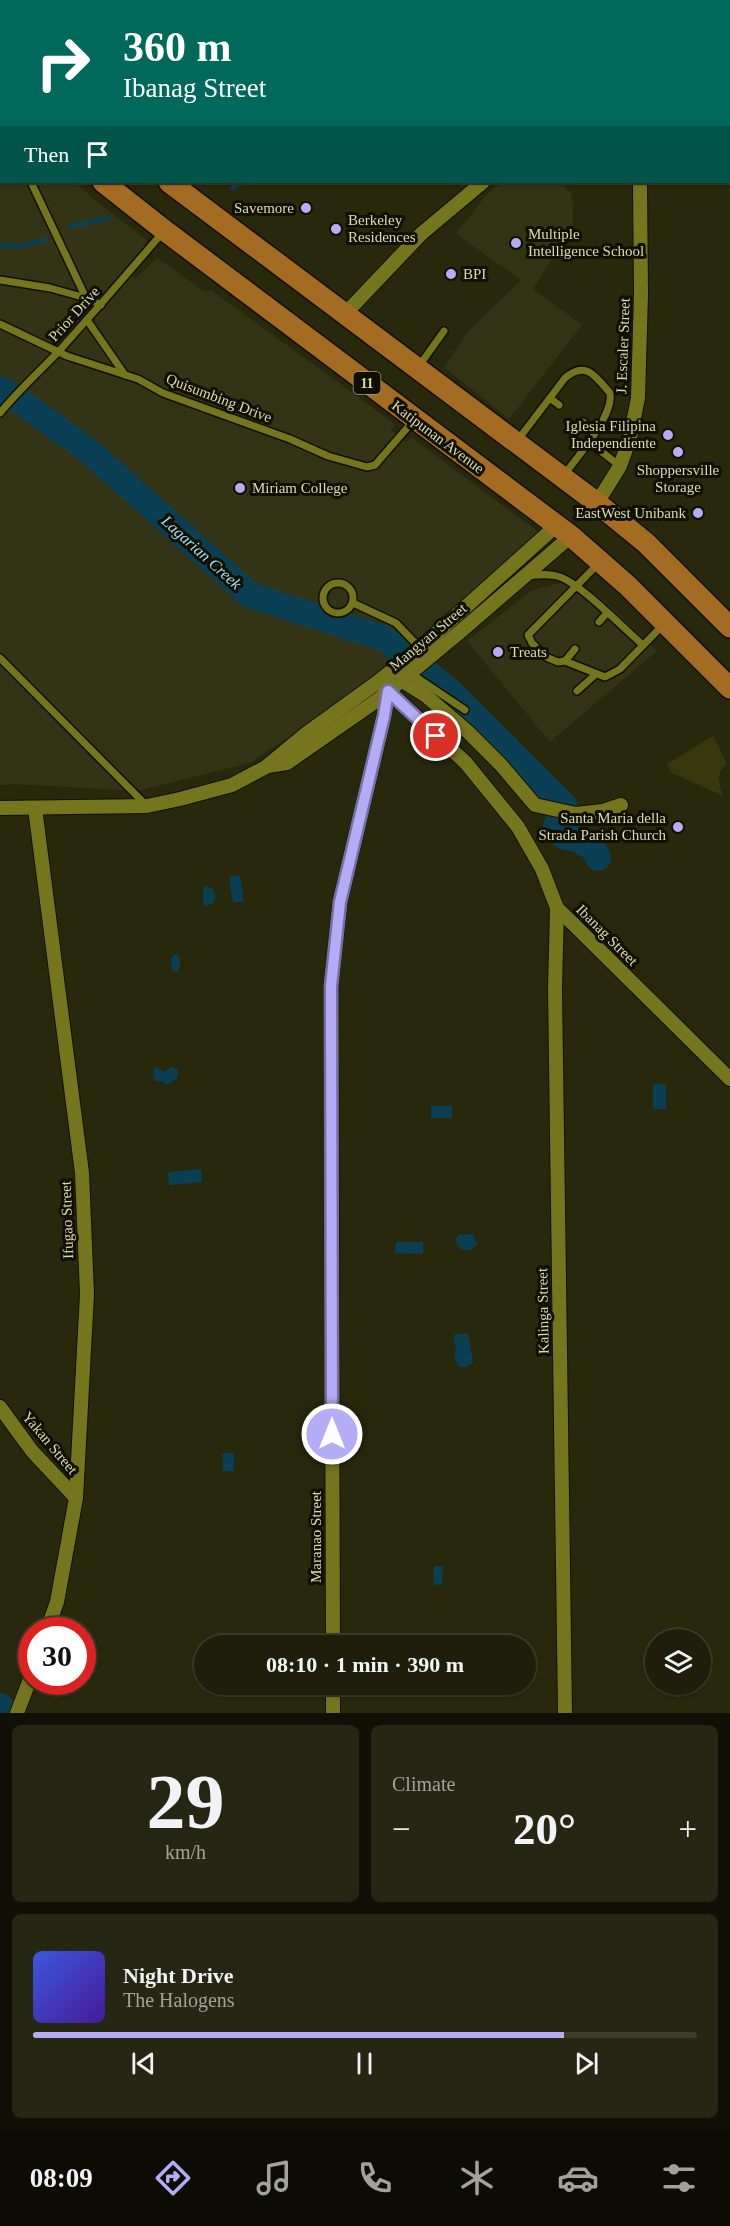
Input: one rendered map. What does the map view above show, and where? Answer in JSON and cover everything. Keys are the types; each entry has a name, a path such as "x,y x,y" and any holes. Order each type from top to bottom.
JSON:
{"main road":[{"name":"Katipunan Avenue","path":"104,183 415,420 564,530 600,561 730,688"},
{"path":"170,183 597,503 646,543 728,622"},
{"path":"667,625 700,642 730,669"}],"street":[{"path":"345,314 421,234 482,183"},
{"name":"J. Escaler Street","path":"597,503 620,466 630,438 638,398 641,294 640,183"},
{"name":"Mangyan Street","path":"0,808 147,806 232,785 266,767 280,754 383,686 406,676 524,577 564,530"},
{"name":"Mangyan Street","path":"383,686 420,648 564,530"},
{"path":"406,676 501,765 535,805 576,814 621,806"},
{"name":"Ibanag Street","path":"383,686 466,763 518,827 542,869 557,908 730,1079"},
{"name":"Maranao Street","path":"333,1635 331,986 340,902 384,716 383,686"},
{"name":"Ifugao Street","path":"35,808 82,1173 87,1294 80,1460 76,1498 57,1602 52,1617"},
{"name":"Kalinga Street","path":"557,908 555,989 565,1713"},
{"name":"Yakan Street","path":"0,1407 32,1451 76,1498"},
{"path":"18,1713 24,1695"},
{"path":"333,1695 333,1713"}],"lane":[{"path":"31,183 86,298"},
{"name":"Prior Drive","path":"0,413 18,391 101,305 164,230"},
{"path":"0,280 50,288 86,298 101,305"},
{"path":"87,320 125,375"},
{"name":"Quisumbing Drive","path":"0,324 58,351 125,375 189,403 290,439 328,456 367,467 375,465 415,420"},
{"path":"417,368 444,331"},
{"path":"516,442 565,378 575,370 582,369 591,374 609,393 611,399 605,415 589,442 562,477"},
{"path":"550,398 559,405"},
{"path":"583,422 594,432"},
{"path":"589,442 620,466"},
{"path":"600,561 528,635 532,643 546,657 558,662 566,661 604,677 620,669 643,645 667,625"},
{"path":"524,577 546,574 559,576 576,586 643,645"},
{"path":"343,584 352,591 353,603 345,611 334,612 325,605 324,594 332,585 343,584"},
{"path":"353,603 396,623 420,648"},
{"path":"599,622 607,613"},
{"path":"566,661 575,649"},
{"path":"0,658 147,806"},
{"path":"577,691 596,674"},
{"path":"406,676 465,710"}],"shaded area":[{"name":"Miriam College","path":"0,183 75,183 147,240 144,249 124,269 135,279 157,258 204,291 211,290 395,424 391,430 406,442 411,437 540,533 376,678 250,763 138,791 0,785"},
{"path":"501,183 559,183 571,193 573,202 573,226 533,289 582,325 509,419 444,367 467,333 521,280 456,234 487,194"},
{"path":"562,582 604,600 657,651 550,742 467,641 531,591"},
{"path":"713,736 727,764 719,775 723,796 672,773 667,764"}],"water":[{"path":"240,875 244,901 233,903 229,877"},
{"path":"206,886 212,888 216,896 213,903 205,907 203,889"},
{"path":"177,954 180,958 180,965 178,972 174,972 171,960 173,955"},
{"path":"156,1067 165,1072 172,1067 179,1073 176,1079 167,1085 160,1080 155,1081 153,1071"},
{"path":"653,1084 666,1084 666,1109 653,1109"},
{"path":"431,1106 452,1106 452,1118 431,1118"},
{"path":"201,1169 202,1182 169,1185 168,1172"},
{"path":"473,1234 477,1244 471,1250 462,1250 456,1243 457,1235"},
{"path":"396,1242 423,1242 423,1254 395,1253"},
{"path":"468,1333 473,1363 467,1367 460,1367 454,1358 456,1349 453,1335"},
{"path":"223,1453 234,1453 234,1471 223,1471"},
{"path":"434,1566 443,1566 442,1584 433,1585"}],"waterway":[{"path":"233,188 241,183"},
{"path":"71,226 109,218"},
{"path":"0,245 21,246 45,240"},
{"name":"Lagarian Creek","path":"0,389 9,394"},
{"name":"Lagarian Creek","path":"21,402 89,451 250,595 386,639 407,657"},
{"name":"Lagarian Creek","path":"425,671 451,692 564,805 556,827 565,837 577,839 593,848 598,858"},
{"path":"0,1706 6,1713"}],"place":[{"name":"Savemore","path":"306,208"},
{"name":"Berkeley Residences","path":"336,229"},
{"name":"Multiple Intelligence School","path":"516,243"},
{"name":"BPI","path":"451,274"},
{"name":"Iglesia Filipina Independiente","path":"668,435"},
{"name":"Shoppersville Storage","path":"678,452"},
{"name":"Miriam College","path":"240,488"},
{"name":"EastWest Unibank","path":"698,513"},
{"name":"Treats","path":"498,652"},
{"name":"Santa Maria della Strada Parish Church","path":"678,827"}],"route":[{"path":"332,1434 331,986 340,902 388,691 436,736"}]}
